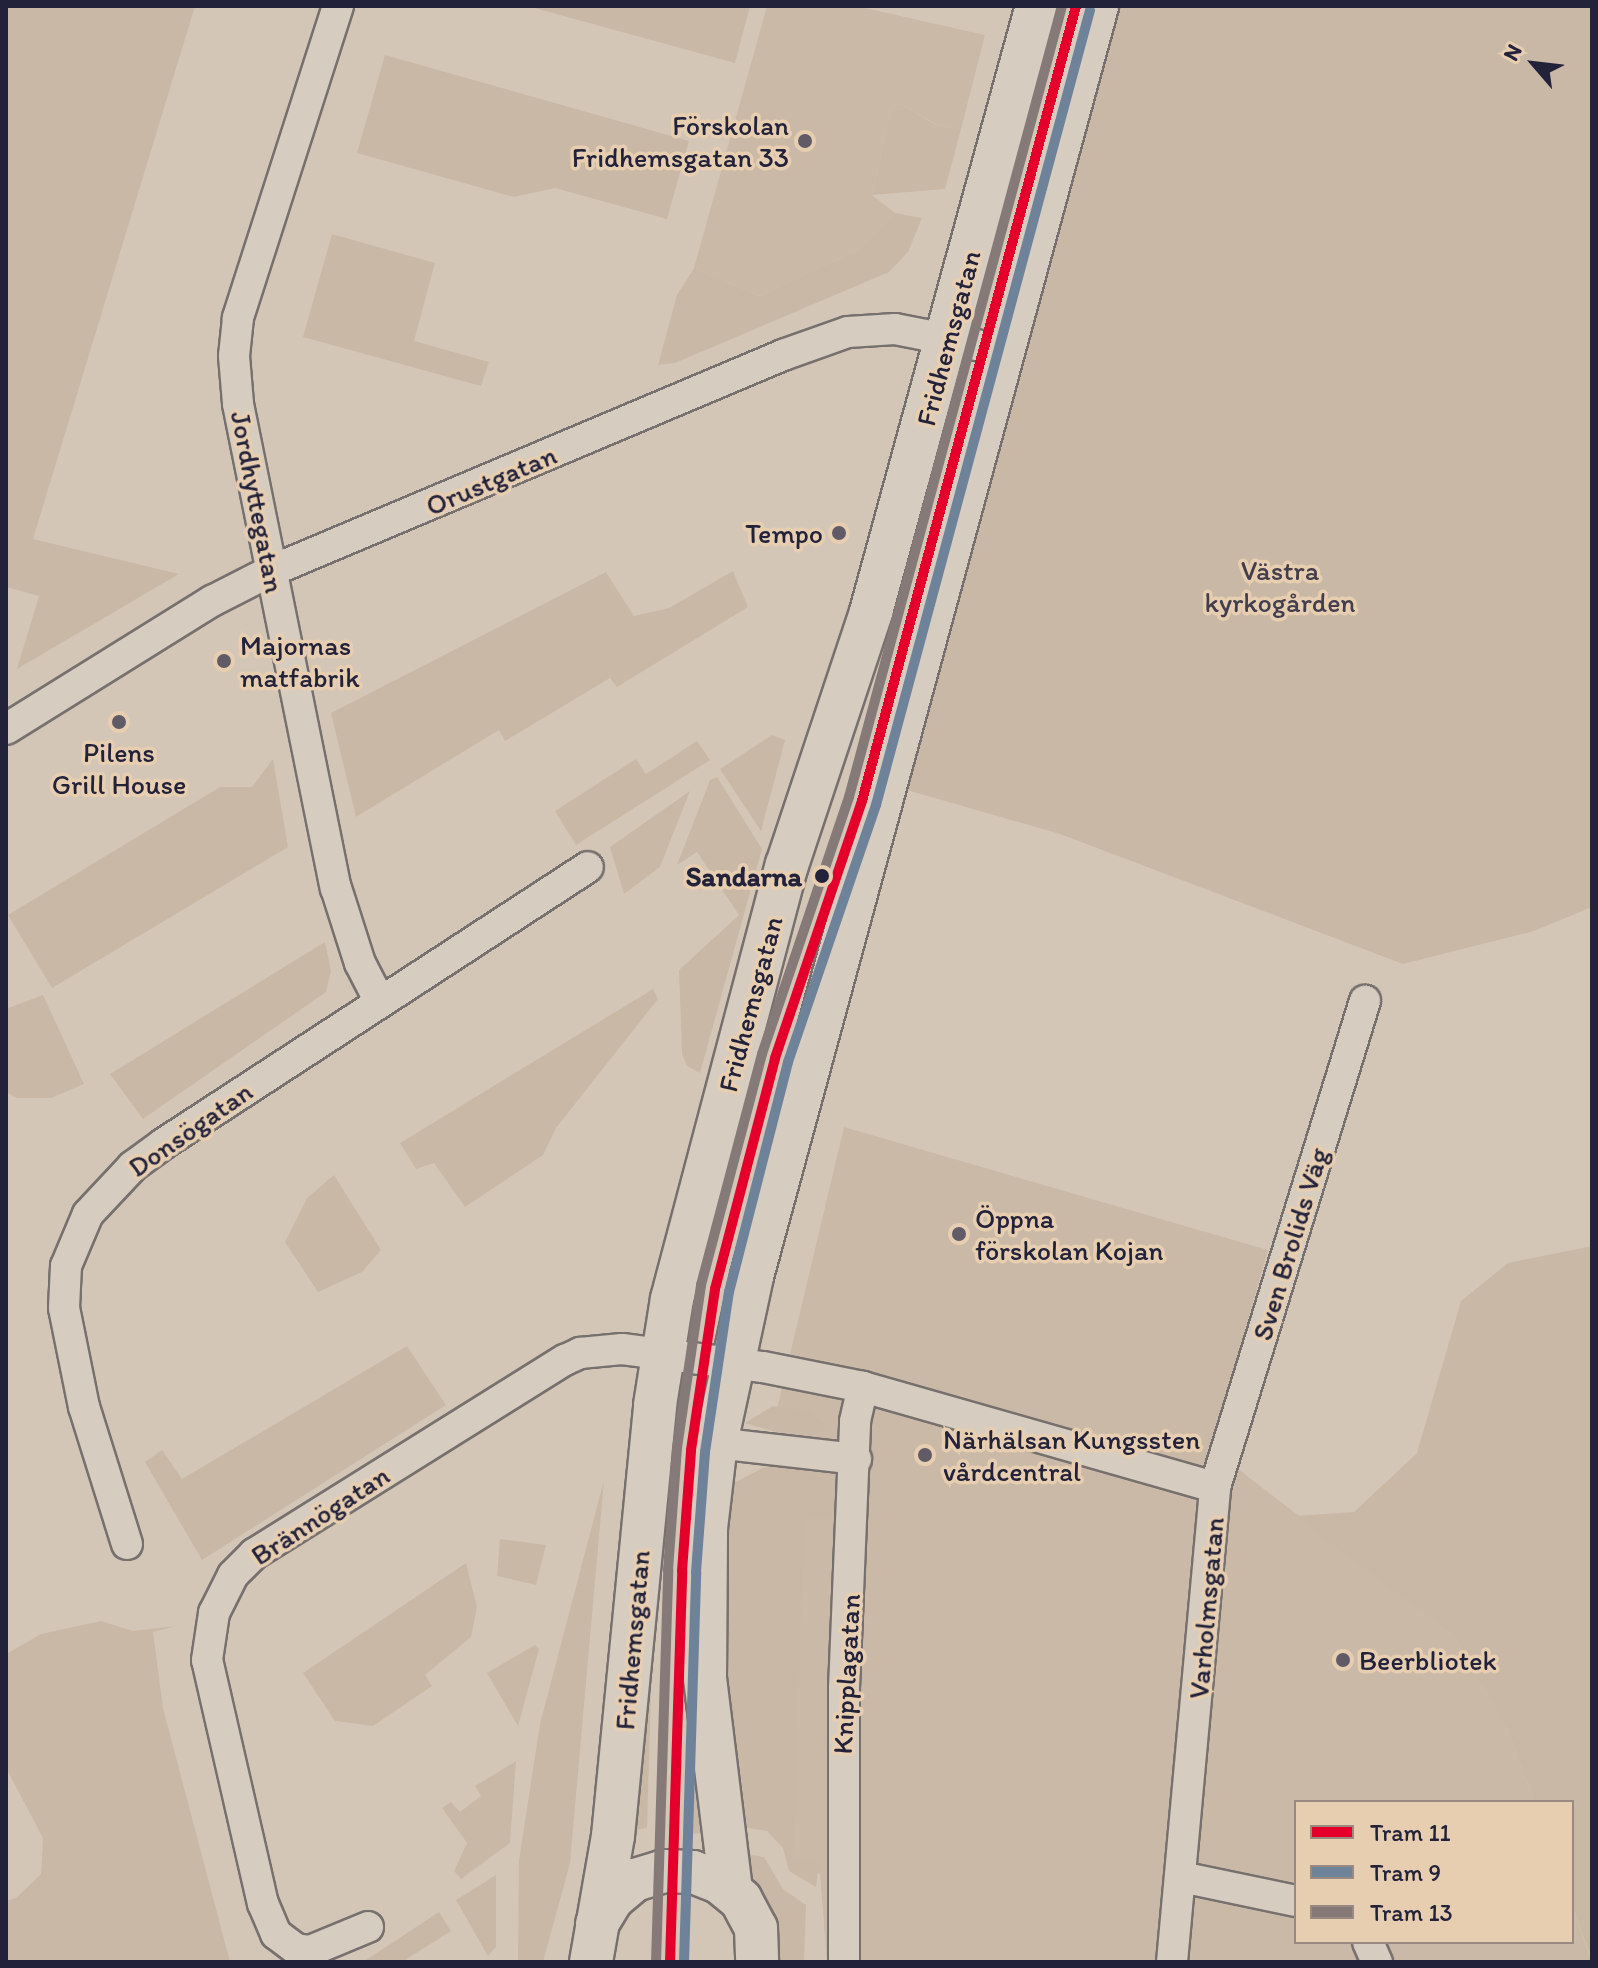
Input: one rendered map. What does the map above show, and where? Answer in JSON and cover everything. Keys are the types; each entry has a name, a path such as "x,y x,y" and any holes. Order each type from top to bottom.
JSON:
{"street":[{"name":"Jordhyttegatan","path":"338,6 238,318 238,404 336,888 360,963 379,1000"},
{"name":"Fridhemsgatan","path":"591,1954 613,1836 662,1351 700,1184 787,865 871,612 949,337 1037,6"},
{"path":"757,1962 756,1928 731,1890 705,1678 706,1528 716,1443 732,1362 1007,351 1097,6"},
{"name":"Orustgatan","path":"6,729 212,601 271,571 848,332 895,329 949,337 1007,351"},
{"name":"Donsögatan","path":"127,1544 84,1407 64,1308 66,1266 75,1236 88,1214 133,1166 379,1000 588,867"},
{"name":"Sven Brolids Väg","path":"1215,1487 1365,1001"},
{"name":"Varholmsgatan","path":"662,1351 863,1387 1215,1487 1172,1962"},
{"name":"Brännögatan","path":"368,1927 324,1950 296,1949 276,1934 263,1904 207,1660 214,1613 233,1575 254,1554 565,1360 580,1353 662,1351"},
{"name":"Knipplagatan","path":"844,1962 844,1688 856,1459 855,1421 863,1387"},
{"path":"716,1443 856,1459"},
{"name":"Fridhemsgatan","path":"591,1954 612,1899 645,1876 693,1872 731,1890"},
{"path":"1181,1877 1294,1901"}],"shaded area":[{"name":"Förskolan Fridhemsgatan 33","path":"767,6 856,6 985,35 961,129 937,125 901,104 891,108 872,195 895,213 858,250 759,296 694,268"},
{"path":"844,1127 1268,1250 1211,1448 1453,1635 1510,1735 1533,1800 1294,1800 1294,1944 1574,1944 1574,1912 1592,1962 827,1962 820,1874 789,1868 774,1483 777,1409"}],"green space":[{"path":"6,6 195,6 33,539 179,574 17,669 39,596 6,587"},
{"path":"527,6 750,6 735,63"},
{"name":"Västra kyrkogården","path":"1115,6 1592,6 1592,907 1534,931 1403,964 1060,834 900,788"},
{"path":"385,55 689,141 667,219 555,188 514,197 357,153"},
{"path":"901,104 936,125 961,129 945,189 872,195 891,108"},
{"path":"895,213 922,218 908,252 889,272 675,363 658,365 677,295 694,268 759,296 858,250"},
{"path":"332,234 435,263 414,341 489,362 481,386 303,337"},
{"path":"733,571 748,607 617,687 610,678 505,741 499,730 356,817 331,713 606,572 634,616 669,608"},
{"path":"772,735 785,740 761,831 720,769"},
{"path":"697,741 710,760 576,845 555,811 636,759 646,774"},
{"path":"273,759 288,847 52,988 8,915 220,787 252,787"},
{"path":"717,777 762,849 700,1073 687,1066 682,1054 679,970 739,915 697,852 677,865 710,780"},
{"path":"690,791 660,867 624,894 610,847"},
{"path":"325,942 331,971 326,992 143,1119 110,1074"},
{"path":"653,989 658,999 556,1128 543,1155 465,1207 434,1163 416,1169 400,1143"},
{"path":"43,995 84,1084 51,1098 17,1098 6,1092 6,1009"},
{"path":"334,1175 381,1250 362,1272 318,1292 285,1242 307,1198"},
{"path":"1592,1246 1592,1960 1574,1911 1574,1800 1533,1800 1510,1735 1453,1635 1295,1516 1354,1512 1417,1453 1461,1301 1508,1263"},
{"path":"407,1346 446,1405 202,1560 145,1462 162,1450 182,1479"},
{"path":"773,1406 811,1412 827,1427 819,1433 793,1437 745,1423"},
{"path":"770,1464 802,1469 844,1487 837,1518 804,1519 793,1860 819,1863 816,1887 789,1871 783,1848 767,1831 735,1826 741,1783 730,1735 718,1592 732,1484"},
{"path":"604,1480 570,1863 543,1962 518,1962 519,1860 540,1724"},
{"path":"500,1539 546,1545 536,1585 497,1576"},
{"path":"466,1563 477,1607 471,1637 425,1675 432,1686 373,1726 335,1721 303,1673"},
{"path":"654,1590 647,1828 635,1830"},
{"path":"101,1621 133,1631 176,1626 153,1632 163,1708 230,1962 6,1962 6,1901 16,1898 41,1874 43,1838 6,1768 6,1654 41,1634"},
{"path":"535,1645 539,1649 518,1726 487,1673"},
{"path":"692,1713 707,1833 688,1834 687,1715"},
{"path":"516,1761 510,1843 461,1879 454,1871 467,1843 442,1808 451,1802 460,1812 481,1796 475,1786"},
{"path":"738,1852 764,1857 783,1889 806,1905 804,1962 777,1962"},
{"path":"496,1875 496,1947 488,1956 456,1900"},
{"path":"439,1912 451,1931 402,1962 363,1962"}],"tram line":[{"name":"13","path":"656,1962 668,1570 677,1448 701,1285 762,1054 849,797 1062,6"},
{"name":"11","path":"670,1962 682,1571 691,1450 715,1289 775,1058 862,801 1076,6"},
{"name":"9","path":"684,1962 696,1572 705,1452 729,1292 788,1062 876,805 1090,10"}],"place":[{"name":"Förskolan Fridhemsgatan 33","path":"805,141"},
{"name":"Tempo","path":"839,533"},
{"name":"Majornas matfabrik","path":"224,661"},
{"name":"Pilens Grill House","path":"119,722"},
{"name":"Sandarna","path":"822,876"},
{"name":"Öppna förskolan Kojan","path":"959,1234"},
{"name":"Närhälsan Kungssten vårdcentral","path":"925,1455"},
{"name":"Beerbliotek","path":"1343,1660"}]}
